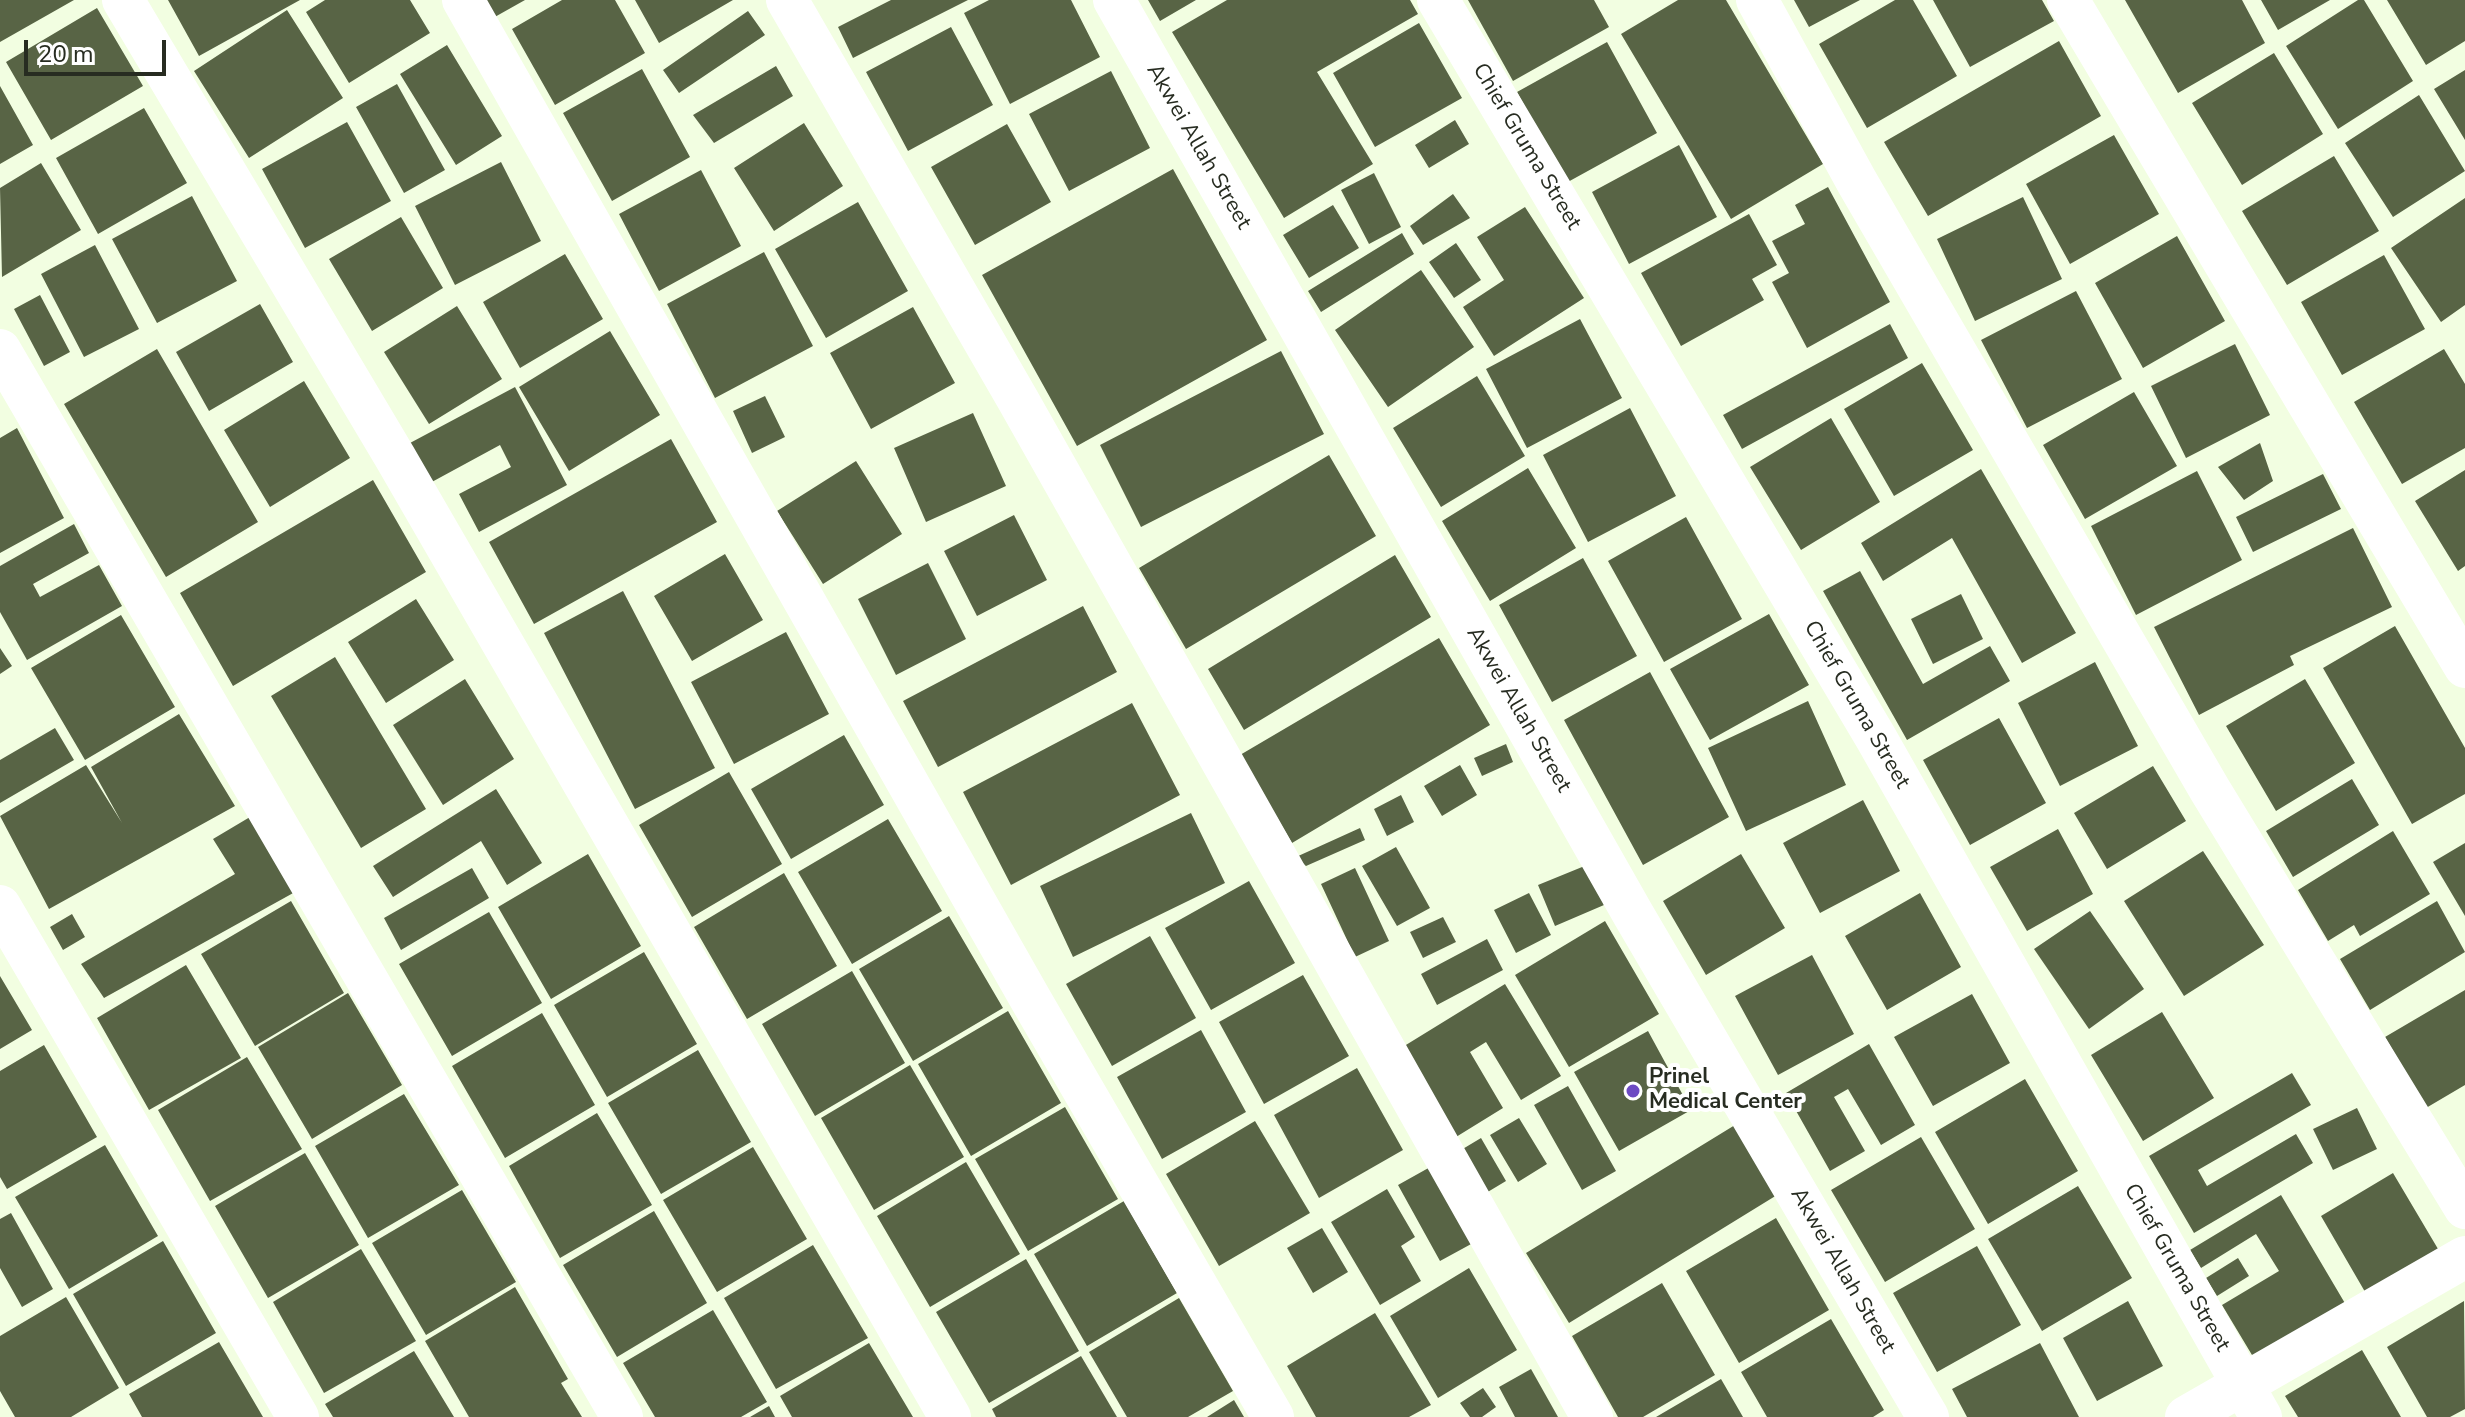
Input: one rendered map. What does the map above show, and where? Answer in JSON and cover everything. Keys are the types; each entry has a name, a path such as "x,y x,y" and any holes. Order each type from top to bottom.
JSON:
{"street":[{"path":"123,0 395,457 950,1417"},
{"path":"463,0 1031,1000 1273,1417"},
{"path":"787,0 1018,400 1592,1417"},
{"name":"Akwei Allah Street","path":"1114,0 1633,914 1928,1417"},
{"name":"Chief Gruma Street","path":"1438,0 1876,738 2252,1401"},
{"path":"1757,0 1857,182 2210,790 2465,1208"},
{"path":"2068,0 2465,667"},
{"path":"0,350 622,1417"},
{"path":"0,906 298,1417"},
{"path":"2186,1417 2252,1401 2465,1257"}],"building":[{"path":"0,0 74,0 0,42"},
{"path":"168,0 300,0 199,56"},
{"path":"325,0 410,0 430,33 349,83 306,12"},
{"path":"482,0 525,0 493,18"},
{"path":"562,0 615,0 645,53 555,105 512,29"},
{"path":"635,0 733,0 659,43"},
{"path":"891,0 968,0 853,58 838,27"},
{"path":"989,0 1071,0 1100,57 1010,104 964,13"},
{"path":"1148,0 1196,0 1160,21"},
{"path":"1227,0 1410,0 1418,14 1317,72 1373,164 1284,218 1172,32"},
{"path":"1468,0 1594,0 1609,27 1513,81"},
{"path":"1678,0 1726,0 1823,164 1731,219 1621,34"},
{"path":"1794,0 1860,0 1809,27"},
{"path":"1895,0 1913,0 1957,76 1867,128 1819,44"},
{"path":"1933,0 2042,0 2054,21 1970,67"},
{"path":"2125,0 2242,0 2265,43 2178,93"},
{"path":"2261,0 2330,0 2278,30"},
{"path":"2358,0 2364,0 2413,81 2338,129 2286,46"},
{"path":"2387,0 2465,0 2465,41 2426,65"},
{"path":"97,8 143,86 51,140 6,62"},
{"path":"287,10 343,98 249,158 194,71"},
{"path":"748,11 765,35 679,93 663,70"},
{"path":"1419,23 1462,98 1375,147 1333,73"},
{"path":"951,27 993,105 908,151 866,72"},
{"path":"2059,41 2101,116 1928,216 1884,142"},
{"path":"1607,42 1657,133 1566,183 1517,92"},
{"path":"447,45 502,136 456,165 400,74"},
{"path":"2274,53 2323,134 2242,185 2192,103"},
{"path":"776,66 793,96 714,143 693,115"},
{"path":"642,69 690,157 612,201 563,113"},
{"path":"2465,70 2465,140 2434,89"},
{"path":"1111,71 1150,148 1069,191 1029,114"},
{"path":"397,84 445,170 404,193 356,107"},
{"path":"0,86 33,145 0,164"},
{"path":"2419,95 2465,171 2393,217 2345,143"},
{"path":"144,108 187,183 98,234 56,158"},
{"path":"1455,120 1469,144 1429,168 1415,145"},
{"path":"347,122 391,201 305,248 262,169"},
{"path":"804,123 843,186 774,231 734,168"},
{"path":"1007,124 1051,202 975,245 931,167"},
{"path":"2114,135 2159,214 2070,264 2026,184"},
{"path":"1679,145 1717,217 1629,264 1592,192"},
{"path":"2334,156 2379,231 2287,285 2242,211"},
{"path":"501,162 541,241 455,285 415,206"},
{"path":"41,163 81,230 2,277 0,188"},
{"path":"1173,169 1267,340 1077,446 982,275"},
{"path":"701,170 741,246 659,291 619,214"},
{"path":"1374,173 1401,227 1369,244 1341,190"},
{"path":"1828,187 1890,302 1807,348 1772,282 1789,273 1772,241 1805,224 1795,205"},
{"path":"1453,194 1470,218 1423,245 1410,226"},
{"path":"192,196 237,281 157,323 112,239"},
{"path":"2023,197 2062,279 1975,321 1937,239"},
{"path":"2465,198 2465,305 2441,322 2391,248"},
{"path":"858,202 908,291 826,338 775,249"},
{"path":"1333,205 1359,248 1309,278 1283,235"},
{"path":"1525,207 1584,298 1494,356 1463,307 1504,280 1477,237"},
{"path":"1749,214 1777,265 1752,279 1764,300 1681,346 1641,273"},
{"path":"401,217 443,288 372,331 329,259"},
{"path":"1402,233 1414,254 1321,312 1308,291"},
{"path":"2177,236 2225,321 2143,368 2095,283"},
{"path":"1456,243 1481,280 1454,298 1429,262"},
{"path":"95,245 139,329 84,357 41,274"},
{"path":"764,252 813,346 715,398 667,304"},
{"path":"565,254 603,319 520,368 483,302"},
{"path":"2384,255 2425,329 2342,375 2301,302"},
{"path":"1421,270 1474,347 1388,407 1335,330"},
{"path":"2076,291 2122,379 2027,428 1981,340"},
{"path":"40,295 70,352 44,366 14,309"},
{"path":"260,304 293,362 209,411 176,352"},
{"path":"457,306 502,379 429,424 384,352"},
{"path":"913,307 955,383 871,429 830,353"},
{"path":"1580,319 1622,398 1527,448 1486,369"},
{"path":"1890,324 1908,358 1742,449 1723,415"},
{"path":"610,331 660,415 569,471 519,387"},
{"path":"2235,344 2270,415 2186,458 2151,386"},
{"path":"157,349 258,522 166,577 64,404"},
{"path":"2444,349 2465,384 2465,448 2402,484 2354,402"},
{"path":"1281,351 1324,434 1141,527 1100,445"},
{"path":"1922,363 1973,450 1894,496 1844,409"},
{"path":"1477,376 1525,456 1441,507 1393,428"},
{"path":"304,381 350,458 270,507 224,430"},
{"path":"515,387 567,485 479,532 459,494 511,467 500,445 430,483 410,443"},
{"path":"2134,392 2177,466 2085,519 2043,445"},
{"path":"765,396 785,437 752,453 733,411"},
{"path":"1630,408 1676,496 1588,542 1543,455"},
{"path":"973,413 1006,486 926,522 894,448"},
{"path":"1831,418 1880,502 1801,550 1750,467"},
{"path":"17,428 64,518 0,553 0,438"},
{"path":"671,439 717,522 534,624 489,542"},
{"path":"2260,443 2273,481 2244,500 2218,467"},
{"path":"1329,455 1376,536 1186,649 1139,568"},
{"path":"856,461 902,534 823,584 777,511"},
{"path":"1528,468 1576,548 1490,601 1442,521"},
{"path":"1981,469 2076,633 2022,663 1952,538 1883,581 1861,543"},
{"path":"2465,470 2465,566 2458,571 2415,501"},
{"path":"2197,471 2242,560 2136,615 2091,526"},
{"path":"2323,474 2341,509 2253,552 2236,517"},
{"path":"373,480 426,572 233,686 180,593"},
{"path":"1014,515 1047,580 977,616 944,551"},
{"path":"1686,517 1742,619 1664,662 1608,561"},
{"path":"74,524 89,553 33,584 40,597 99,565 122,606 27,660 0,612 0,566"},
{"path":"2353,528 2392,607 2290,656 2294,665 2199,715 2154,627"},
{"path":"725,554 763,620 692,661 654,596"},
{"path":"1395,555 1431,617 1244,730 1208,669"},
{"path":"1583,558 1637,656 1552,702 1499,605"},
{"path":"928,563 966,639 896,675 858,599"},
{"path":"1860,571 1923,684 1990,646 2010,681 1907,740 1823,591"},
{"path":"623,591 715,768 635,809 544,633"},
{"path":"1961,594 1983,639 1933,664 1911,619"},
{"path":"416,599 454,660 386,703 348,642"},
{"path":"1083,606 1117,672 938,767 903,701"},
{"path":"1769,614 1809,685 1710,740 1670,669"},
{"path":"121,615 175,707 85,760 31,668"},
{"path":"2395,626 2465,748 2465,794 2412,824 2323,668"},
{"path":"786,632 829,714 734,764 691,682"},
{"path":"1439,638 1490,725 1292,843 1240,755"},
{"path":"0,648 12,666 0,674"},
{"path":"335,657 426,809 361,848 271,696"},
{"path":"2095,662 2138,746 2060,786 2018,703"},
{"path":"1650,672 1729,817 1643,865 1564,720"},
{"path":"465,679 514,759 443,805 393,725"},
{"path":"2305,679 2355,763 2276,811 2226,726"},
{"path":"1808,701 1846,785 1746,831 1708,748"},
{"path":"1132,703 1180,795 1011,885 963,792"},
{"path":"179,714 235,806 49,909 0,816 86,765 122,823 91,767"},
{"path":"1999,718 2046,803 1970,845 1923,760"},
{"path":"55,728 74,760 0,803 0,760"},
{"path":"844,735 884,805 791,859 751,789"},
{"path":"1506,744 1513,762 1482,776 1474,758"},
{"path":"1460,765 1477,795 1442,816 1424,786"},
{"path":"2153,766 2186,821 2107,869 2074,813"},
{"path":"729,772 782,864 692,917 639,825"},
{"path":"2352,779 2379,825 2293,877 2266,831"},
{"path":"496,789 542,863 507,885 481,841 393,897 373,866"},
{"path":"1401,795 1414,822 1387,836 1374,809"},
{"path":"1863,800 1900,871 1820,913 1783,843"},
{"path":"1191,813 1225,883 1073,957 1040,886"},
{"path":"250,817 295,892 104,998 81,964 235,874 213,839"},
{"path":"888,819 942,911 852,964 798,872"},
{"path":"1360,828 1365,840 1306,866 1296,857"},
{"path":"2058,829 2093,894 2027,931 1990,867"},
{"path":"2393,831 2430,894 2360,936 2354,925 2328,941 2298,890"},
{"path":"2465,843 2465,916 2433,862"},
{"path":"1396,847 1430,908 1397,926 1362,866"},
{"path":"2203,851 2264,945 2184,996 2124,901"},
{"path":"588,854 641,946 551,999 498,907"},
{"path":"1741,854 1785,928 1706,975 1663,901"},
{"path":"1587,865 1604,905 1555,926 1538,885"},
{"path":"472,868 489,898 401,950 384,918"},
{"path":"1355,868 1389,941 1355,957 1321,884"},
{"path":"784,873 837,966 747,1019 694,927"},
{"path":"1249,881 1295,963 1211,1010 1165,928"},
{"path":"1529,893 1551,935 1516,953 1494,910"},
{"path":"1920,893 1961,967 1887,1010 1845,936"},
{"path":"291,901 344,993 255,1046 201,954"},
{"path":"2437,901 2465,952 2370,1010 2340,959"},
{"path":"2090,911 2144,989 2089,1029 2034,949"},
{"path":"489,912 542,1003 452,1056 399,964"},
{"path":"72,914 85,937 63,950 50,927"},
{"path":"949,916 1003,1008 913,1061 859,969"},
{"path":"1443,917 1456,942 1423,958 1410,932"},
{"path":"1605,921 1659,1014 1569,1067 1515,975"},
{"path":"1150,936 1196,1018 1112,1066 1066,984"},
{"path":"1487,939 1503,970 1437,1005 1421,974"},
{"path":"644,952 697,1044 607,1097 554,1005"},
{"path":"1812,955 1854,1034 1778,1075 1735,996"},
{"path":"186,965 241,1058 149,1110 97,1018"},
{"path":"852,971 905,1063 815,1116 762,1024"},
{"path":"1303,975 1349,1056 1264,1104 1219,1022"},
{"path":"0,976 32,1030 0,1049"},
{"path":"1505,984 1561,1076 1521,1100 1486,1042 1470,1052 1503,1108 1456,1137 1401,1048"},
{"path":"2465,990 2465,1085 2426,1108 2385,1037"},
{"path":"348,993 402,1085 312,1139 258,1047"},
{"path":"1972,994 2010,1063 1933,1106 1894,1037"},
{"path":"1008,1011 1061,1103 971,1156 918,1064"},
{"path":"2162,1012 2214,1098 2143,1141 2091,1055"},
{"path":"542,1013 595,1105 505,1158 452,1066"},
{"path":"1201,1030 1246,1112 1162,1159 1117,1077"},
{"name":"Prinel Medical Center","path":"1648,1031 1691,1110 1619,1151 1574,1072"},
{"path":"1869,1044 1915,1125 1881,1145 1848,1089 1834,1097 1865,1151 1830,1171 1786,1093"},
{"path":"44,1045 97,1137 7,1189 0,1177 0,1071"},
{"path":"698,1050 751,1142 661,1194 608,1103"},
{"path":"247,1057 302,1149 210,1201 158,1110"},
{"path":"910,1065 964,1157 874,1210 821,1118"},
{"path":"1357,1068 1403,1150 1319,1198 1274,1115"},
{"path":"2292,1073 2311,1105 2198,1170 2207,1186 2296,1134 2313,1163 2194,1233 2149,1156"},
{"path":"2025,1079 2078,1171 1988,1224 1935,1132"},
{"path":"1568,1086 1616,1171 1582,1190 1534,1105"},
{"path":"404,1094 459,1185 368,1238 315,1146"},
{"path":"1065,1107 1118,1199 1028,1251 975,1159"},
{"path":"2357,1108 2377,1149 2333,1170 2313,1129"},
{"path":"597,1113 652,1205 560,1258 509,1166"},
{"path":"1519,1118 1547,1164 1518,1182 1490,1135"},
{"path":"1255,1121 1310,1213 1219,1266 1166,1174"},
{"path":"1735,1125 1777,1195 1569,1323 1526,1253"},
{"path":"1921,1137 1975,1229 1885,1282 1831,1190"},
{"path":"1481,1138 1506,1181 1486,1193 1461,1150"},
{"path":"105,1145 158,1236 69,1289 15,1197"},
{"path":"753,1147 807,1239 717,1292 663,1200"},
{"path":"305,1153 359,1245 268,1298 215,1206"},
{"path":"966,1162 1020,1254 930,1307 877,1216"},
{"path":"1432,1166 1473,1243 1440,1261 1398,1185"},
{"path":"2393,1173 2441,1254 2368,1297 2321,1216"},
{"path":"2078,1186 2132,1278 2042,1331 1988,1239"},
{"path":"1387,1189 1415,1237 1401,1246 1421,1281 1380,1305 1331,1222"},
{"path":"462,1190 516,1282 426,1335 372,1243"},
{"path":"2281,1195 2346,1305 2255,1360 2222,1305 2279,1271 2256,1234 2201,1268 2190,1250"},
{"path":"1124,1201 1177,1293 1087,1346 1034,1254"},
{"path":"654,1211 707,1303 617,1357 563,1265"},
{"path":"11,1213 53,1289 22,1307 0,1268 0,1219"},
{"path":"1776,1218 1829,1310 1739,1363 1686,1271"},
{"path":"1322,1228 1348,1272 1313,1293 1287,1248"},
{"path":"163,1241 216,1333 126,1386 73,1294"},
{"path":"813,1245 868,1338 776,1389 724,1298"},
{"path":"1977,1246 2021,1325 1937,1372 1893,1293"},
{"path":"361,1249 416,1341 324,1393 273,1302"},
{"path":"2238,1258 2249,1276 2217,1296 2206,1278"},
{"path":"1026,1259 1079,1351 989,1403 936,1312"},
{"path":"1469,1268 1517,1350 1438,1398 1390,1316"},
{"path":"1662,1283 1715,1375 1643,1417 1618,1417 1572,1336"},
{"path":"515,1287 568,1379 561,1383 582,1417 469,1417 425,1341"},
{"path":"66,1297 119,1388 71,1417 15,1417 0,1391 0,1336"},
{"path":"1179,1298 1233,1391 1188,1417 1127,1417 1089,1352"},
{"path":"2128,1301 2163,1366 2097,1401 2063,1338"},
{"path":"2464,1301 2465,1409 2450,1417 2427,1417 2387,1347"},
{"path":"713,1310 767,1402 741,1417 655,1417 623,1363"},
{"path":"1375,1313 1431,1405 1409,1417 1316,1417 1287,1366"},
{"path":"1831,1319 1884,1410 1873,1417 1767,1417 1741,1372"},
{"path":"219,1342 263,1417 142,1417 129,1394"},
{"path":"869,1343 913,1417 792,1417 780,1396"},
{"path":"2040,1343 2079,1417 1967,1417 1952,1389"},
{"path":"2362,1350 2401,1417 2298,1417 2285,1396"},
{"path":"414,1351 454,1417 333,1417 325,1404"},
{"path":"1081,1356 1117,1417 996,1417 992,1409"},
{"path":"1531,1369 1558,1417 1515,1417 1499,1387"},
{"path":"1721,1379 1743,1417 1656,1417"},
{"path":"1483,1388 1496,1407 1482,1417 1470,1417 1460,1403"},
{"path":"1234,1400 1244,1417 1207,1417"},
{"path":"769,1406 775,1417 750,1417"}],"place":[{"name":"Prinel Medical Center","path":"1633,1091"}]}
